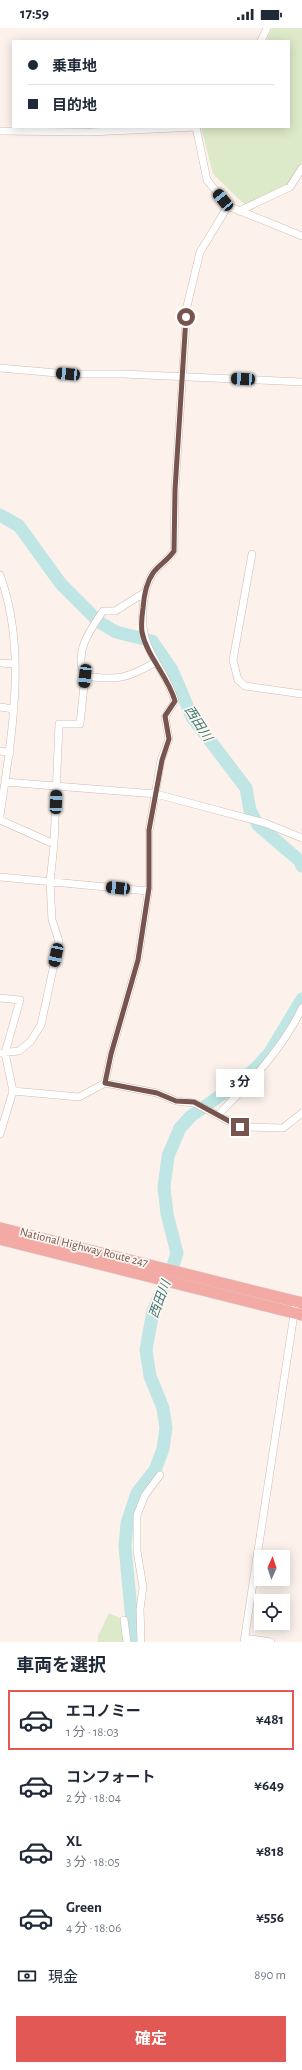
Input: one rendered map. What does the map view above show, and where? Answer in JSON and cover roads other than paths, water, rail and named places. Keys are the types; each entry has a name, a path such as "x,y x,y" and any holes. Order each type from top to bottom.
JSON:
{"highway":[{"name":"National Highway Route 247","path":"0,1228 185,1273 299,1308"},
{"name":"National Highway Route 247","path":"0,1239 160,1280 299,1308"}],"street":[{"path":"261,40 267,28"},
{"path":"0,131 90,132 175,128"},
{"path":"196,128 207,180 228,206 302,236"},
{"path":"239,211 290,187 302,168"},
{"path":"105,1083 111,1054 138,960 148,891 149,830 162,760 169,739 165,716 175,701 171,687 147,646 142,631 144,593 154,572 169,559 174,551 175,490 187,306 200,252 228,206"},
{"path":"0,368 68,374 302,382"},
{"path":"252,554 233,660 238,680 245,686 302,694"},
{"path":"0,575 14,630 14,709 10,753 0,816"},
{"path":"2,1053 19,1051 30,1042 40,1025 59,941 52,920 50,882 54,844 59,724 80,724 85,676 80,663 87,633 103,611 115,610 144,593"},
{"path":"85,676 110,680 133,675 156,662"},
{"path":"0,663 14,664"},
{"path":"0,707 14,709"},
{"path":"0,751 10,753"},
{"path":"5,782 156,794 262,823 302,838"},
{"path":"0,820 54,844"},
{"path":"0,877 50,882 56,881 148,891"},
{"path":"0,998 20,1000 2,1053 13,1091 0,1134"},
{"path":"218,1115 262,1070 293,1027 302,1008"},
{"path":"13,1091 79,1097 105,1083 157,1093 176,1101 197,1104 208,1108 240,1127 276,1129 287,1126 302,1113"},
{"path":"272,1642 245,1640 299,1308"},
{"path":"141,1642 140,1609 143,1587 137,1551 137,1515 145,1494 160,1475"},
{"path":"124,1620 127,1642"}],"waterway":[{"name":"西田川","path":"0,515 19,526 61,584 99,622 116,632 152,641 172,670 192,717 246,788 250,810 258,825 300,861 302,866"},
{"name":"西田川","path":"134,1642 125,1547 127,1523 137,1493 155,1470 163,1449 166,1428 163,1408 150,1376 146,1350 153,1311 173,1266 177,1253 167,1214 164,1187 168,1156 180,1128 191,1116 237,1084 256,1068 269,1054 302,999"}]}
